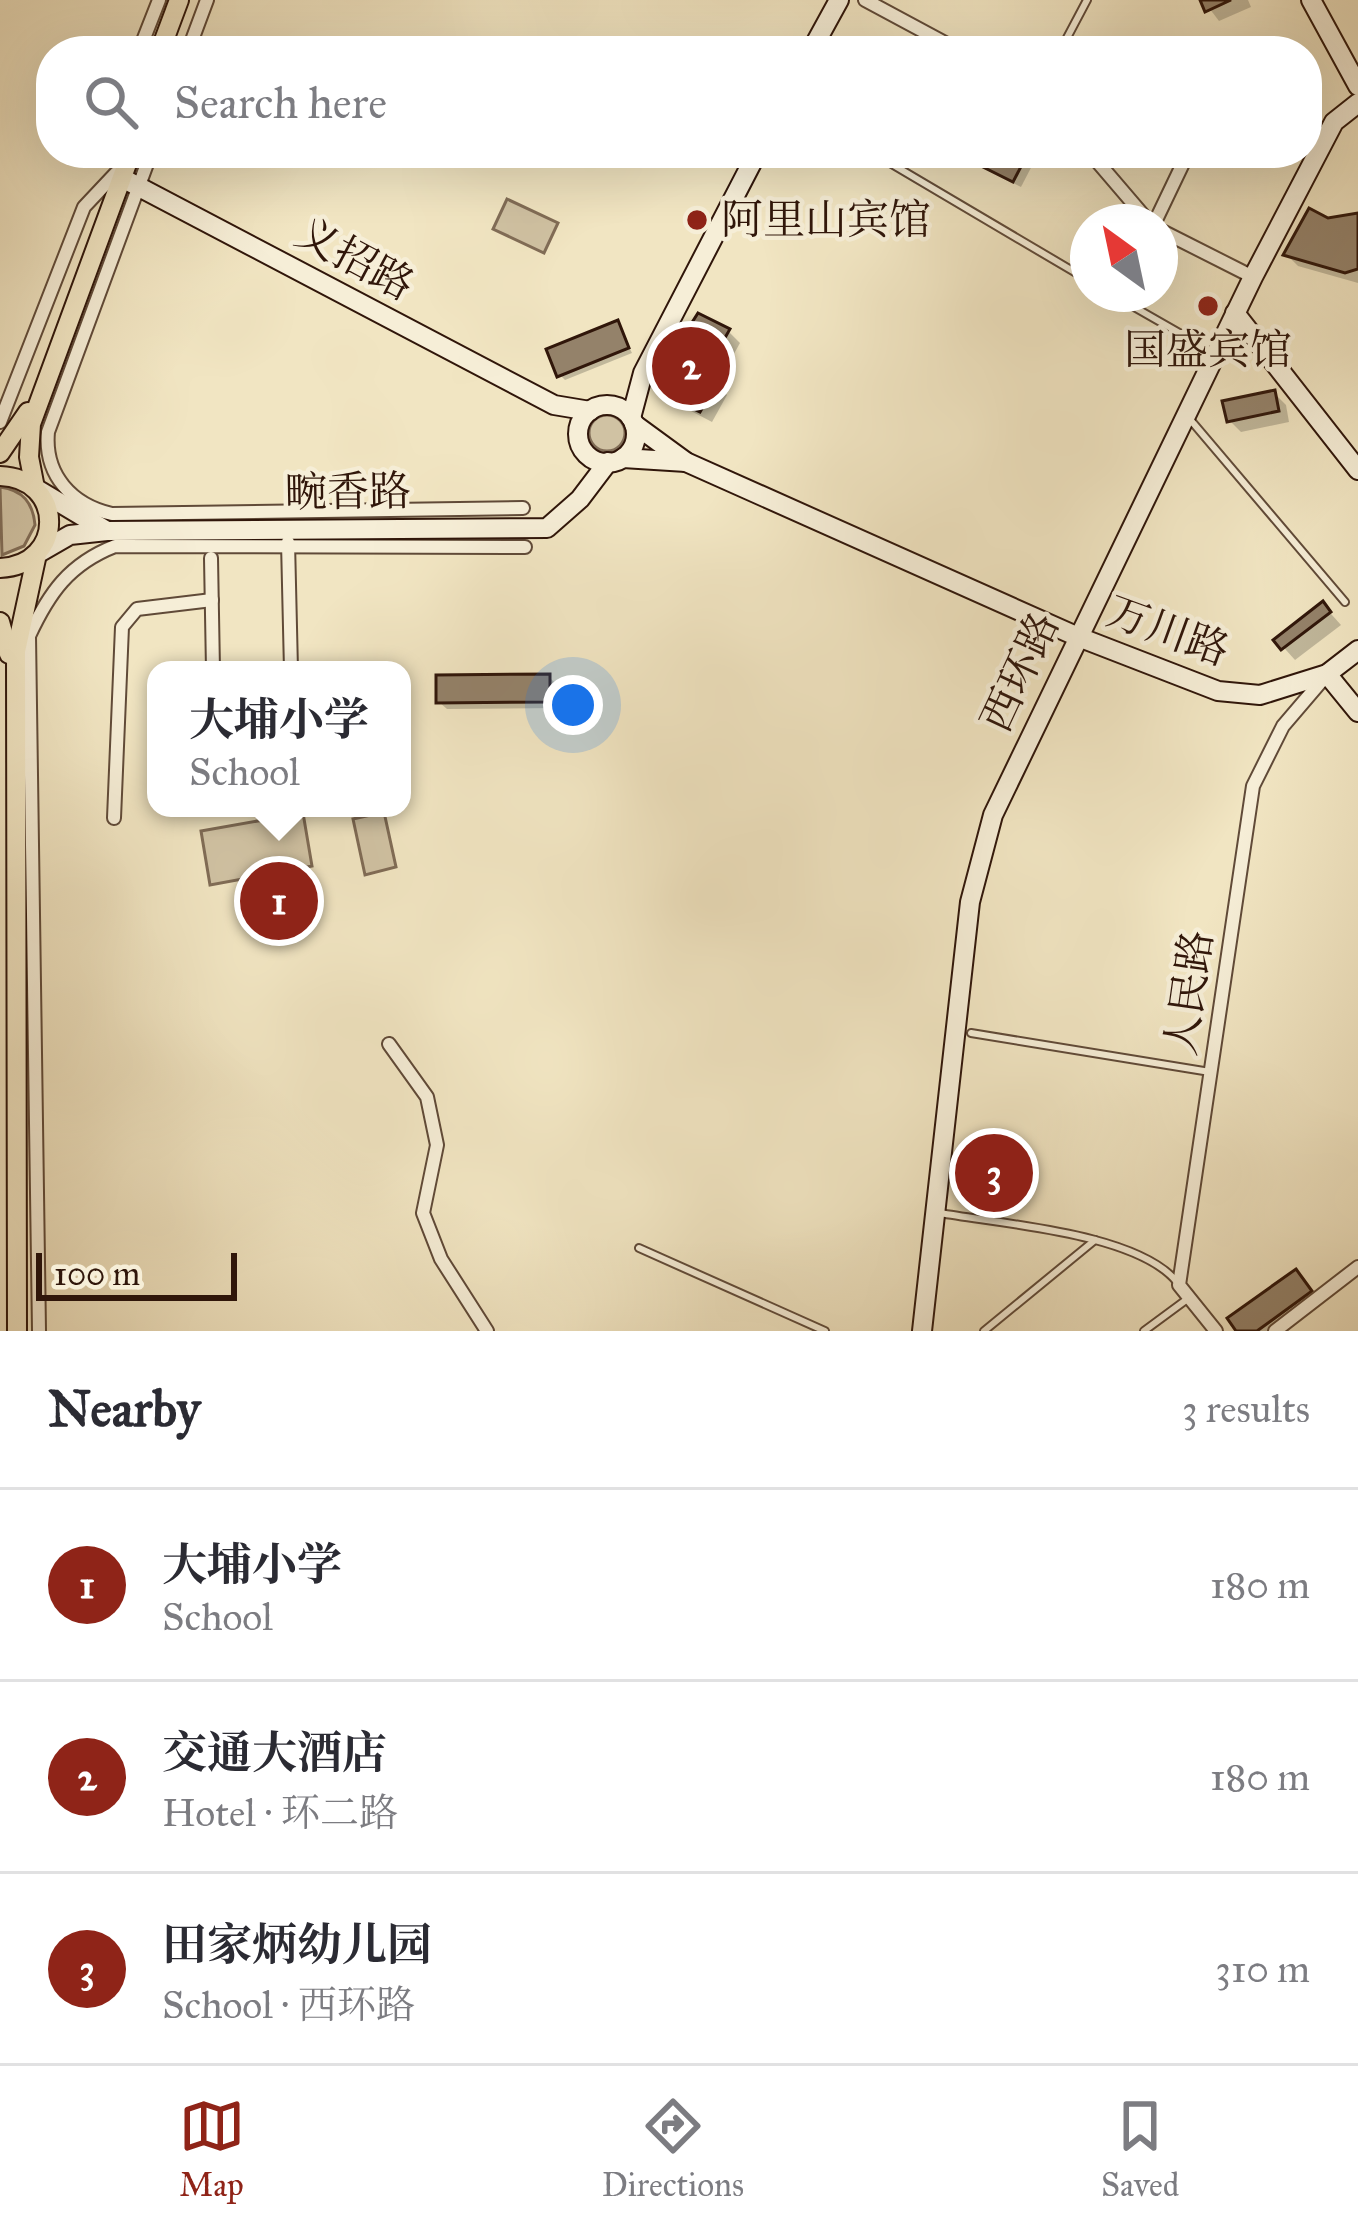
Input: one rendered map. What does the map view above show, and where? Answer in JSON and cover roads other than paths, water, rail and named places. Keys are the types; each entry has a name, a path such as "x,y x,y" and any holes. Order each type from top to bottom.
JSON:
{"main road":[{"path":"170,36 183,0"},
{"path":"819,36 839,0"},
{"path":"1308,0 1328,43 1334,45 1358,86"},
{"name":"西环路","path":"1322,145 1334,122 1358,103"},
{"path":"0,453 26,425 126,168"},
{"path":"580,499 633,446 643,373 749,168"},
{"name":"西环路","path":"922,1331 970,902 993,815 1076,636 1310,168"},
{"name":"义招路","path":"125,179 554,405"},
{"path":"1235,314 1358,470"},
{"path":"580,499 581,422 643,373"},
{"path":"554,405 620,408 686,462 1076,636"},
{"path":"554,405 594,460 686,462"},
{"path":"14,1331 7,633 49,520 34,488 26,425"},
{"path":"0,476 19,479 107,530"},
{"name":"畹香路","path":"107,530 288,538 547,527 580,499"},
{"path":"0,568 22,564 70,535 107,530"},
{"name":"万川路","path":"1076,636 1217,691 1260,695 1327,674"},
{"path":"1358,650 1327,674 1358,712"}],"street":[{"path":"145,36 159,0"},
{"path":"194,36 207,0"},
{"path":"865,0 932,36"},
{"path":"0,422 84,206 136,168"},
{"path":"1103,168 1136,204"},
{"path":"1161,204 1180,168"},
{"path":"125,179 48,431 50,459 71,497 92,510 112,514 523,508"},
{"path":"1178,239 1253,277"},
{"path":"288,538 291,661"},
{"path":"39,1331 29,636 54,592 85,558 115,546 288,538 525,547"},
{"path":"211,558 213,661"},
{"path":"114,818 122,627 136,609 212,600"},
{"name":"人民路","path":"1179,1285 1253,786 1283,726 1327,674"},
{"path":"389,1044 427,1097 437,1145 423,1213 441,1259 487,1331"},
{"path":"1275,1331 1358,1267"},
{"path":"1179,1285 1216,1331"}],"lane":[{"path":"1068,36 1087,0"},
{"path":"898,168 1070,269"},
{"path":"1144,312 1204,346"},
{"path":"1185,414 1345,602"},
{"path":"971,1033 1210,1072"},
{"path":"935,1213 1095,1240 1168,1271 1179,1285"},
{"path":"984,1331 1095,1240"},
{"path":"639,1248 825,1331"},
{"path":"1144,1331 1189,1298"}],"place":[{"name":"阿里山宾馆","path":"697,220"},
{"name":"国盛宾馆","path":"1208,306"},
{"name":"交通大酒店","path":"691,366"},
{"name":"大埔小学","path":"279,901"},
{"name":"田家炳幼儿园","path":"994,1173"}]}
